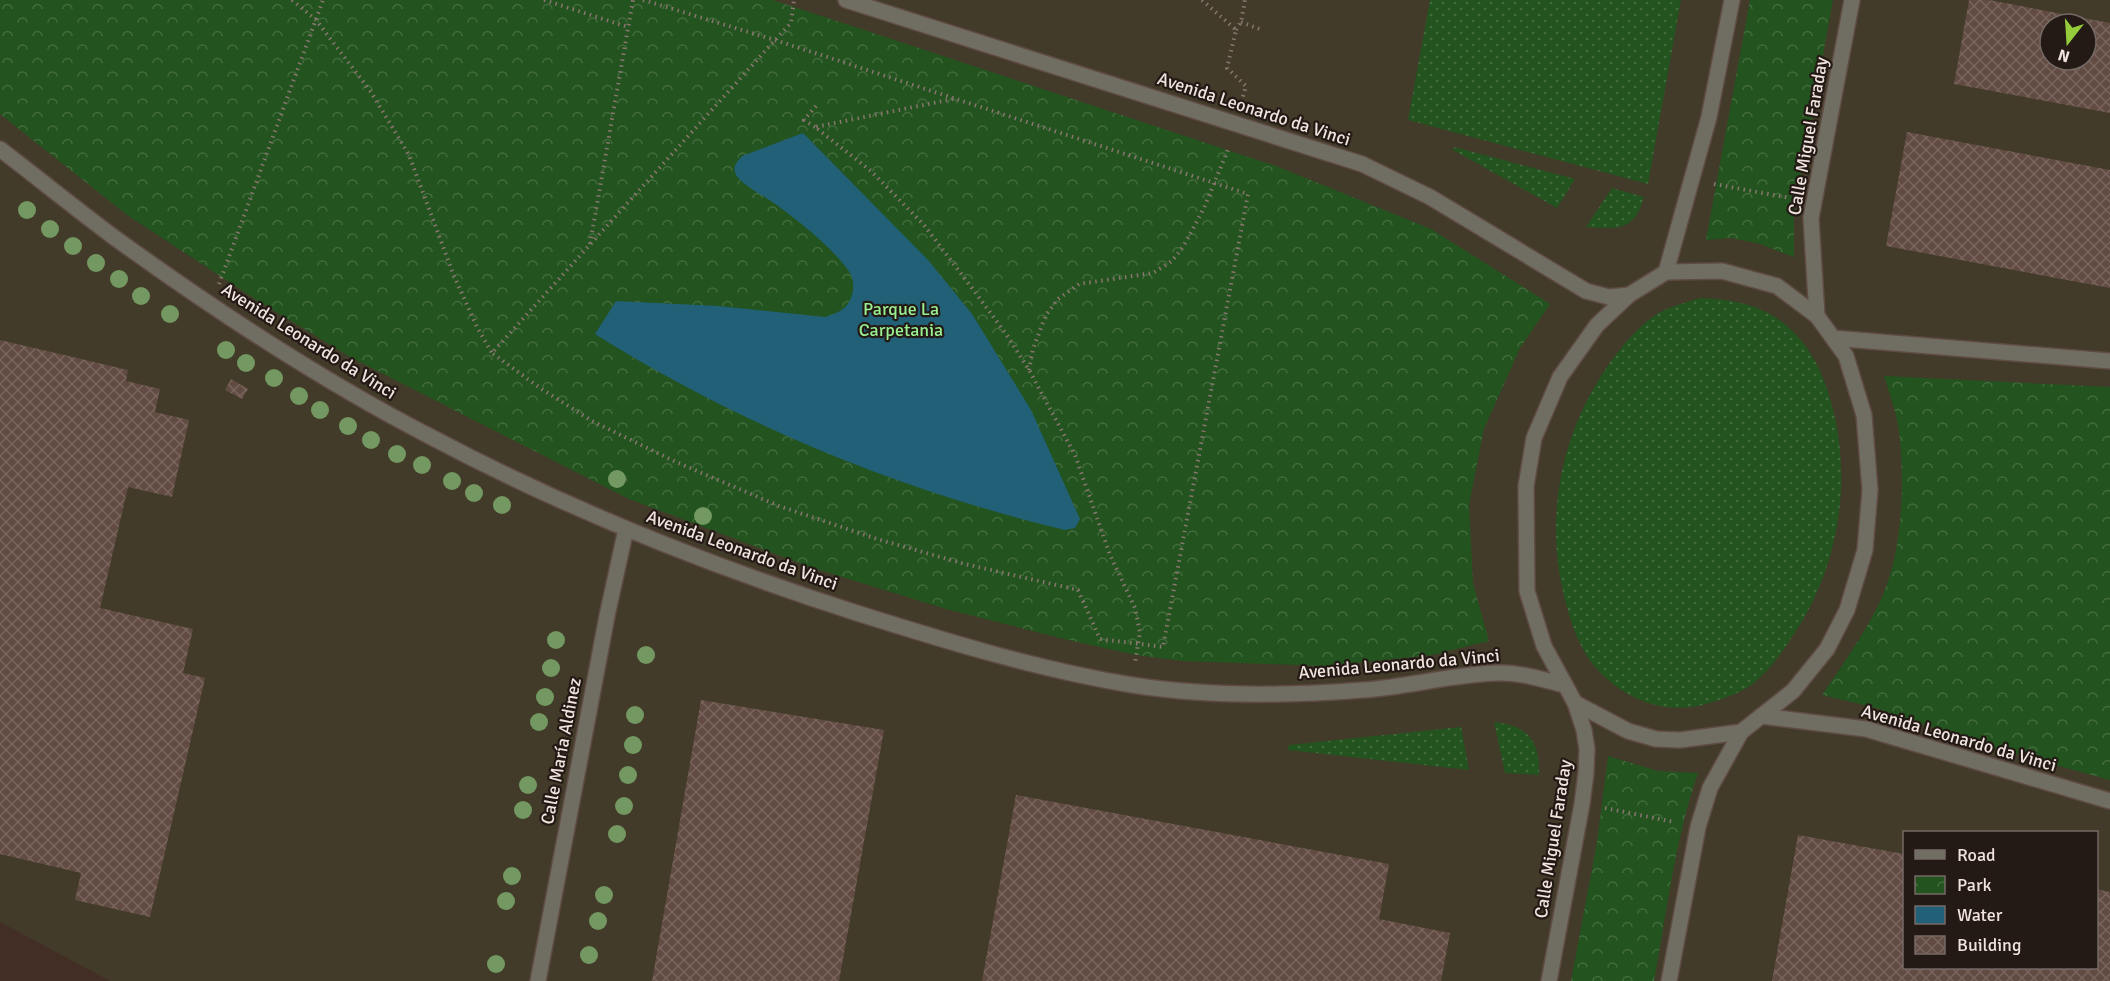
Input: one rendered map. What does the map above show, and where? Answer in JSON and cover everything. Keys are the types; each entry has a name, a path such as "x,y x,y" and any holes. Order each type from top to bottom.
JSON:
{"street":[{"name":"Avenida Leonardo da Vinci","path":"846,0 1371,169 1430,197 1586,291 1610,297 1629,295"},
{"path":"1669,981 1698,827 1710,788 1741,732 1793,691 1827,649 1847,610 1866,550 1870,490 1864,414 1846,356 1817,316 1777,286 1722,271 1666,272 1709,117 1732,0"},
{"name":"Calle Miguel Faraday","path":"1817,316 1811,218 1852,0"},
{"name":"Avenida Leonardo da Vinci","path":"0,149 114,237 209,303 310,368 433,438 503,473 626,529 809,597 925,634 1025,662 1132,685 1212,693 1265,695 1366,690 1500,673 1525,675 1565,685"},
{"name":"Calle Miguel Faraday","path":"1549,981 1582,804 1587,749 1584,730 1575,703 1544,646 1527,591 1526,486 1534,438 1560,377 1597,325 1629,295 1666,272"},
{"path":"1833,338 2110,360"},
{"name":"Calle María Aldinez","path":"538,981 607,616 626,529"},
{"path":"1575,703 1628,731 1656,739 1680,740 1741,732"},
{"name":"Avenida Leonardo da Vinci","path":"1761,716 1866,729 2110,801"}],"path":[{"path":"292,0 316,20 370,92 409,155 454,276 477,327 492,353 540,388 592,421 676,462 779,507 878,539 965,564 1078,590 1100,639 1162,646 1248,194 775,40 643,0"},
{"path":"218,288 323,0"},
{"path":"544,0 628,27"},
{"path":"590,245 633,0"},
{"path":"492,353 791,23 794,0"},
{"path":"1202,0 1236,30"},
{"path":"1029,370 1033,349 1046,315 1058,299 1079,284 1153,273 1172,261 1183,247 1204,208 1233,138 1246,86 1227,68 1245,0"},
{"path":"1241,22 1262,30"},
{"path":"814,127 954,99"},
{"path":"816,106 804,120 871,171 924,225 988,309 1029,370 1075,455 1110,555 1135,608 1140,632"},
{"path":"1692,180 1814,202"},
{"path":"1582,804 1698,827"}],"shaded area":[{"path":"0,0 2110,0 2110,981 110,981 0,922"}],"green space":[{"name":"Parque La Carpetania","path":"0,0 773,0 1276,166 1431,229 1550,304 1520,348 1484,429 1469,505 1473,583 1489,641 1432,655 1325,666 1183,661 1136,655 946,609 813,568 629,499 350,357 255,299 127,215 0,114"},
{"path":"1430,0 1681,0 1648,184 1408,120"},
{"path":"1750,0 1833,0 1794,215 1794,257 1760,244 1732,238 1706,240"},
{"path":"1454,147 1575,179 1557,208 1453,150"},
{"path":"1612,188 1644,197 1635,217 1623,226 1615,228 1586,227"},
{"path":"1701,298 1736,302 1762,310 1781,321 1806,347 1824,380 1836,424 1841,488 1838,520 1821,583 1807,612 1777,659 1750,686 1735,694 1682,708 1642,701 1618,688 1592,664 1577,637 1560,576 1556,544 1557,512 1560,481 1567,450 1592,391 1609,364 1629,338 1654,316"},
{"path":"1884,376 2110,387 2110,780 1986,746 1876,708 1822,695 1859,640 1878,606 1893,565 1900,517 1902,469 1897,419"},
{"path":"1494,722 1516,727 1530,737 1537,753 1539,775 1505,773"},
{"path":"1461,727 1469,770 1288,750 1289,745"},
{"path":"1608,756 1658,771 1698,773 1677,850 1654,981 1571,981 1597,842"}],"water":[{"path":"803,133 928,260 972,314 1031,410 1080,519 1075,528 1065,530 1003,514 942,495 822,451 706,397 595,334 616,301 718,306 825,317 845,307 852,295 853,284 851,276 835,254 780,208 745,184 735,172 735,165 742,156"}],"building":[{"path":"1969,0 1989,0 2052,12 2038,12 2038,72 2098,72 2098,21 2110,23 2110,113 1954,84"},
{"path":"1907,132 2110,170 2110,288 1886,246"},
{"path":"0,340 128,370 126,381 160,389 155,412 189,420 172,497 128,487 100,608 193,629 183,673 205,678 150,917 75,900 81,873 0,854"},
{"path":"231,379 248,389 242,399 225,390"},
{"path":"701,700 884,730 839,981 652,981"},
{"path":"1016,795 1389,864 1379,919 1450,933 1441,981 982,981"},
{"path":"1798,835 1903,854 1903,969 2098,969 2098,889 2110,892 2110,981 1772,981"}]}
